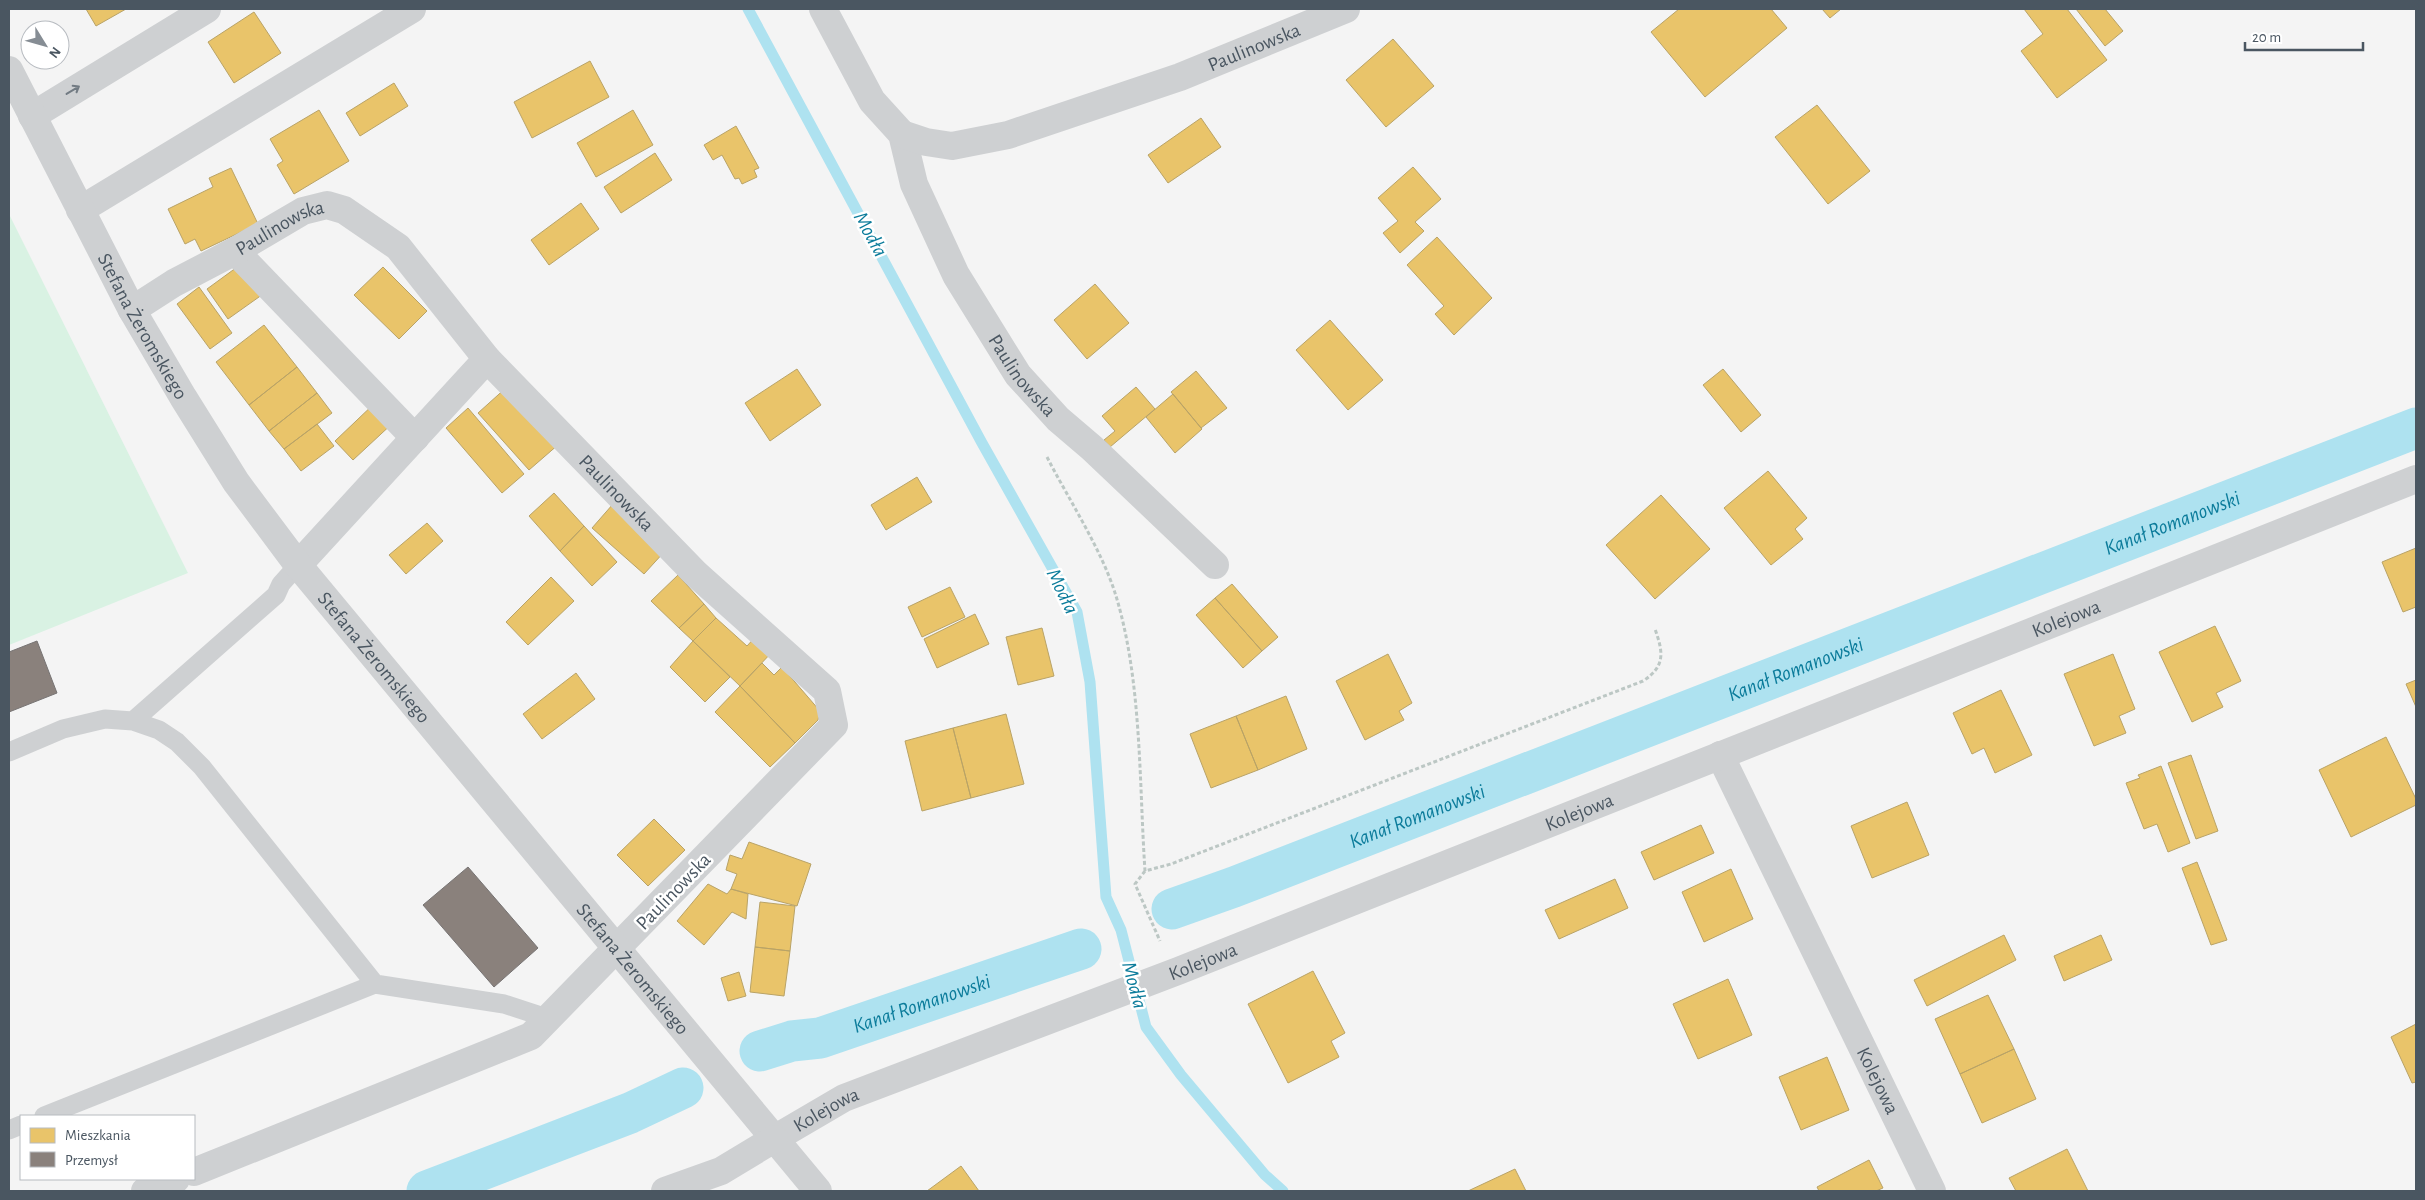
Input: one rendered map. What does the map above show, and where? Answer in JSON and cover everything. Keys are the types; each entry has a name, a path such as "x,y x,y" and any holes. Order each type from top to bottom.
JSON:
{"street":[{"path":"32,116 207,9"},
{"path":"80,210 412,9"},
{"name":"Paulinowska","path":"823,9 872,101 902,134 914,184 956,275 1018,375 1058,419 1092,448 1215,565"},
{"name":"Paulinowska","path":"902,134 926,142 952,146 1008,135 1180,77 1346,9"},
{"name":"Stefana Żeromskiego","path":"9,70 132,310 236,482 298,565 818,1191"},
{"name":"Paulinowska","path":"132,310 174,282 235,251 303,211 327,205 344,210 398,248 487,359 696,574 827,691 834,725 617,948"},
{"path":"235,251 415,438"},
{"path":"298,565 487,359"},
{"name":"Kolejowa","path":"665,1191 721,1171 844,1098 1178,971 1720,755 2414,485"},
{"name":"Kolejowa","path":"1720,755 1932,1191"},
{"path":"195,1172 531,1036 617,948"},
{"path":"145,1191 173,1180"}],"lane":[{"path":"133,722 276,595 281,584 298,565"},
{"path":"9,752 63,729 105,720 133,722 159,730 177,742 202,767 374,984"},
{"path":"46,1115 374,984 504,1004 547,1018"}],"path":[{"path":"1045,453 1094,547 1116,596 1134,693 1145,871"},
{"path":"1163,948 1135,884 1145,871 1171,864 1643,681 1653,674 1660,662 1662,648 1655,629"}],"green space":[{"path":"9,214 188,573 9,645"}],"building: Mieszkania":[{"path":"86,9 126,9 96,26"},
{"path":"1679,9 1771,9 1787,28 1705,97 1651,32"},
{"path":"1822,9 1841,9 1830,18"},
{"path":"2024,9 2067,9 2107,60 2057,98 2021,51 2043,34"},
{"path":"2076,9 2105,9 2123,31 2105,46"},
{"path":"254,12 281,53 234,83 208,42"},
{"path":"1393,39 1434,86 1386,127 1346,80"},
{"path":"590,61 609,97 532,138 514,102"},
{"path":"394,83 408,106 360,136 346,113"},
{"path":"1817,105 1870,171 1828,204 1775,137"},
{"path":"319,110 349,161 294,194 277,165 283,161 270,139"},
{"path":"633,110 653,145 596,177 577,143"},
{"path":"1201,118 1221,147 1168,183 1148,155"},
{"path":"736,126 759,168 754,170 757,177 742,184 739,178 735,179 722,155 713,160 704,145"},
{"path":"655,153 672,180 621,213 604,187"},
{"path":"1413,167 1441,199 1415,222 1424,231 1400,253 1383,233 1398,221 1378,198"},
{"path":"231,168 258,224 201,251 195,239 185,244 168,209 213,187 209,178"},
{"path":"581,203 599,229 549,265 531,240"},
{"path":"1437,237 1492,298 1454,335 1435,314 1444,306 1407,265"},
{"path":"244,262 266,292 228,319 207,289"},
{"path":"383,267 427,311 399,339 354,295"},
{"path":"1095,284 1129,323 1087,359 1054,320"},
{"path":"199,287 232,333 210,349 177,304"},
{"path":"1330,320 1383,380 1348,410 1296,350"},
{"path":"264,325 297,367 249,405 216,362"},
{"path":"297,367 317,393 269,431 249,405"},
{"path":"797,369 821,405 770,441 745,403"},
{"path":"1723,369 1761,415 1741,432 1703,385"},
{"path":"1196,371 1227,408 1201,428 1171,392"},
{"path":"508,386 559,444 529,470 478,413"},
{"path":"1136,387 1155,409 1110,447 1104,440 1115,431 1102,416"},
{"path":"317,393 332,413 284,449 269,431"},
{"path":"1173,394 1202,429 1175,453 1146,417"},
{"path":"377,401 395,421 353,460 335,441"},
{"path":"468,408 524,474 502,493 446,428"},
{"path":"317,424 334,446 301,471 284,449"},
{"path":"1768,471 1807,518 1795,529 1803,539 1771,565 1724,508"},
{"path":"917,477 932,502 886,530 871,505"},
{"path":"554,493 584,526 560,551 529,516"},
{"path":"1661,495 1710,549 1655,599 1606,545"},
{"path":"613,504 665,551 644,574 592,528"},
{"path":"427,523 443,541 406,574 389,555"},
{"path":"584,526 617,562 592,586 560,551"},
{"path":"2416,548 2416,607 2403,612 2382,562"},
{"path":"678,575 704,604 679,628 651,601"},
{"path":"551,577 574,601 528,645 506,622"},
{"path":"1232,584 1278,637 1262,651 1215,598"},
{"path":"950,587 965,617 922,637 908,607"},
{"path":"1215,598 1262,651 1243,668 1196,615"},
{"path":"704,604 716,618 693,641 679,628"},
{"path":"975,614 989,644 937,668 924,639"},
{"path":"716,618 747,646 757,635 773,651 740,686 693,641"},
{"path":"2215,626 2241,681 2216,693 2223,707 2192,722 2159,652"},
{"path":"1042,628 1054,676 1018,685 1006,637"},
{"path":"693,641 730,677 705,702 670,667"},
{"path":"1388,654 1412,703 1399,711 1404,720 1365,740 1336,681"},
{"path":"2113,654 2135,709 2119,716 2126,733 2094,746 2064,674"},
{"path":"762,663 774,675 782,667 820,711 818,720 795,743 740,686"},
{"path":"576,673 595,699 542,739 523,714"},
{"path":"2416,680 2416,707 2406,684"},
{"path":"740,686 795,743 770,767 715,712"},
{"path":"2001,690 2032,755 1995,773 1984,748 1972,754 1953,713"},
{"path":"1286,696 1307,749 1258,770 1236,716"},
{"path":"1006,714 1024,784 971,798 953,728"},
{"path":"1236,716 1258,770 1211,788 1190,734"},
{"path":"953,728 971,798 922,811 905,741"},
{"path":"2386,737 2416,799 2416,805 2351,837 2319,770"},
{"path":"2191,755 2218,831 2196,839 2168,763"},
{"path":"2161,766 2190,843 2168,852 2157,824 2144,829 2126,783 2140,778 2138,775"},
{"path":"1907,802 1929,855 1872,878 1851,826"},
{"path":"654,819 685,850 648,886 617,855"},
{"path":"1701,825 1714,853 1654,880 1641,852"},
{"path":"749,842 811,864 797,906 731,889 737,874 726,870 730,855 742,859"},
{"path":"2197,862 2227,940 2211,945 2182,868"},
{"path":"1731,869 1753,919 1704,942 1682,892"},
{"path":"1615,879 1628,908 1559,939 1545,910"},
{"path":"708,884 727,894 731,889 748,894 746,919 732,912 704,945 677,921"},
{"path":"760,902 795,906 790,951 755,947"},
{"path":"2004,935 2016,960 1927,1006 1914,980"},
{"path":"2101,935 2112,960 2064,981 2054,956"},
{"path":"755,947 790,951 784,996 750,992"},
{"path":"1313,971 1345,1033 1331,1041 1339,1057 1288,1083 1248,1004"},
{"path":"739,972 746,996 728,1001 721,978"},
{"path":"1728,979 1752,1035 1698,1059 1673,1004"},
{"path":"1988,995 2014,1049 1960,1074 1935,1019"},
{"path":"2416,1024 2416,1082 2412,1083 2391,1037"},
{"path":"2014,1049 2036,1099 1982,1123 1960,1074"},
{"path":"1827,1057 1849,1110 1801,1130 1779,1077"},
{"path":"2067,1149 2088,1191 2016,1191 2009,1178"},
{"path":"1869,1160 1883,1188 1876,1191 1819,1191 1817,1187"},
{"path":"961,1166 979,1191 927,1191"},
{"path":"1515,1169 1526,1191 1468,1191"}],"building: Przemysł":[{"path":"37,641 57,693 9,712 9,652"},
{"path":"468,867 538,948 494,987 423,905"}],"waterway":[{"name":"Modła","path":"748,9 982,443 1077,612 1090,682 1106,897 1121,930 1146,1027 1181,1075 1265,1175 1283,1191"},
{"name":"Kanał Romanowski","path":"1172,909 1234,887 2416,428"},
{"name":"Kanał Romanowski","path":"760,1051 792,1041 820,1038 1081,949"},
{"name":"Kanał Romanowski","path":"427,1191 630,1113 683,1088"}]}
